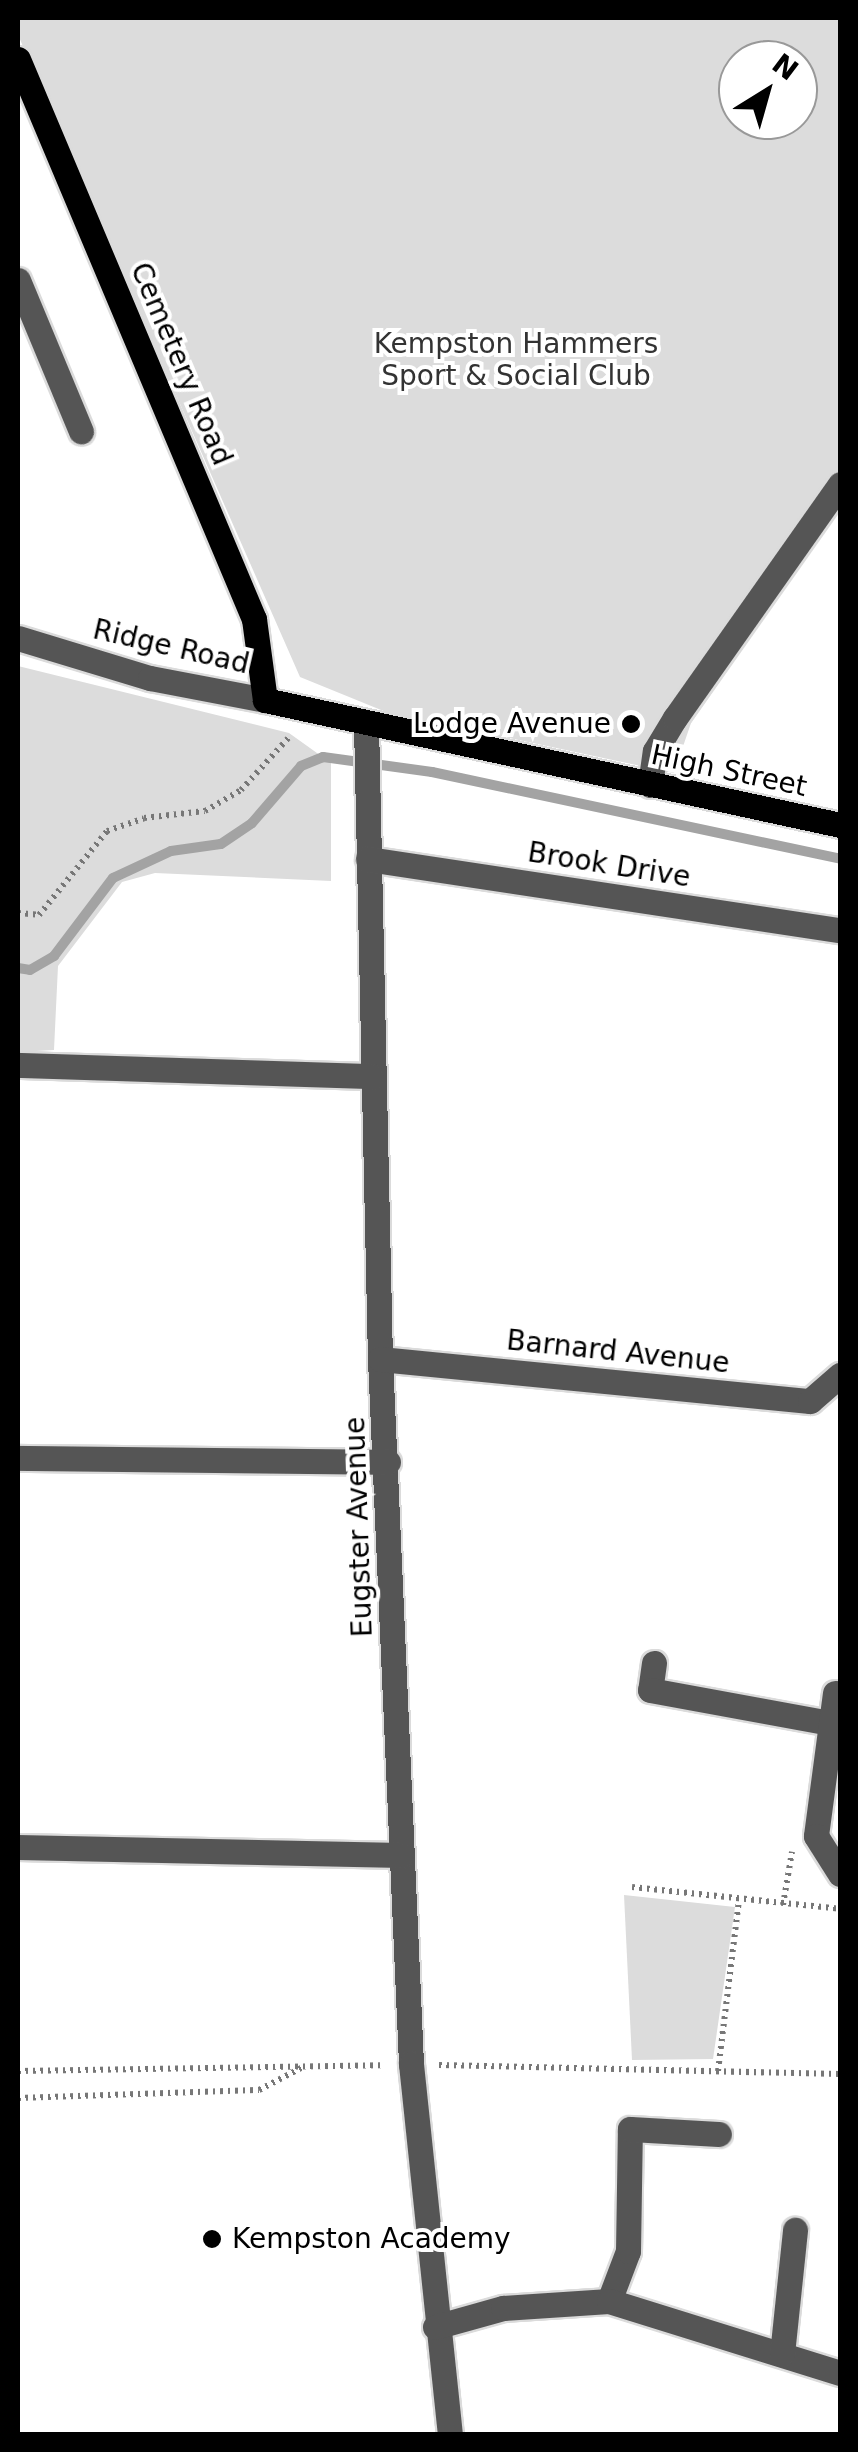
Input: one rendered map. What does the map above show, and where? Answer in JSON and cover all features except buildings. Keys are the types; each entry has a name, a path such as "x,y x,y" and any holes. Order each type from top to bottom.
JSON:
{"main road":[{"name":"Cemetery Road","path":"18,58 254,619 265,700"},
{"name":"Ridge Road","path":"265,700 312,712"},
{"name":"High Street","path":"312,712 840,825"}],"street":[{"path":"18,280 80,431"},
{"path":"650,785 655,751 675,718 840,484"},
{"name":"Ridge Road","path":"18,638 150,678 265,700"},
{"name":"Eugster Avenue","path":"366,724 380,1359 388,1462 401,1855 435,2327 450,2434"},
{"name":"Brook Drive","path":"368,860 840,930"},
{"path":"18,1065 372,1076"},
{"name":"Barnard Avenue","path":"380,1359 810,1400 840,1375"},
{"path":"18,1458 388,1462"},
{"path":"654,1663 650,1690 830,1723"},
{"path":"834,1693 816,1836 840,1874"},
{"path":"18,1847 401,1855"},
{"path":"609,2301 628,2251 630,2129 719,2134"},
{"path":"782,2354 795,2230"},
{"path":"435,2327 503,2308 609,2301 840,2373"}],"path":[{"path":"18,913 39,915 107,830 144,818 205,812 241,790 312,712"},
{"path":"782,1905 794,1838 816,1836"},
{"path":"632,1887 840,1909"},
{"path":"718,2070 739,1900"},
{"path":"18,2098 260,2090 306,2066"}],"green space":[{"name":"Kempston Hammers Sport & Social Club","path":"18,18 840,18 840,509 691,723 674,773 386,712 300,677 18,35"},
{"path":"18,666 289,733 331,763 331,881 155,873 122,882 58,966 54,1050 18,1052"},
{"path":"624,1895 735,1907 713,2059 632,2060"}],"waterway":[{"path":"18,968 30,970 54,956 113,878 171,851 221,844 252,823 301,766 323,757 432,772 840,859"}],"place":[{"name":"Lodge Avenue","path":"631,724"},
{"name":"Kempston Academy","path":"212,2239"}]}
